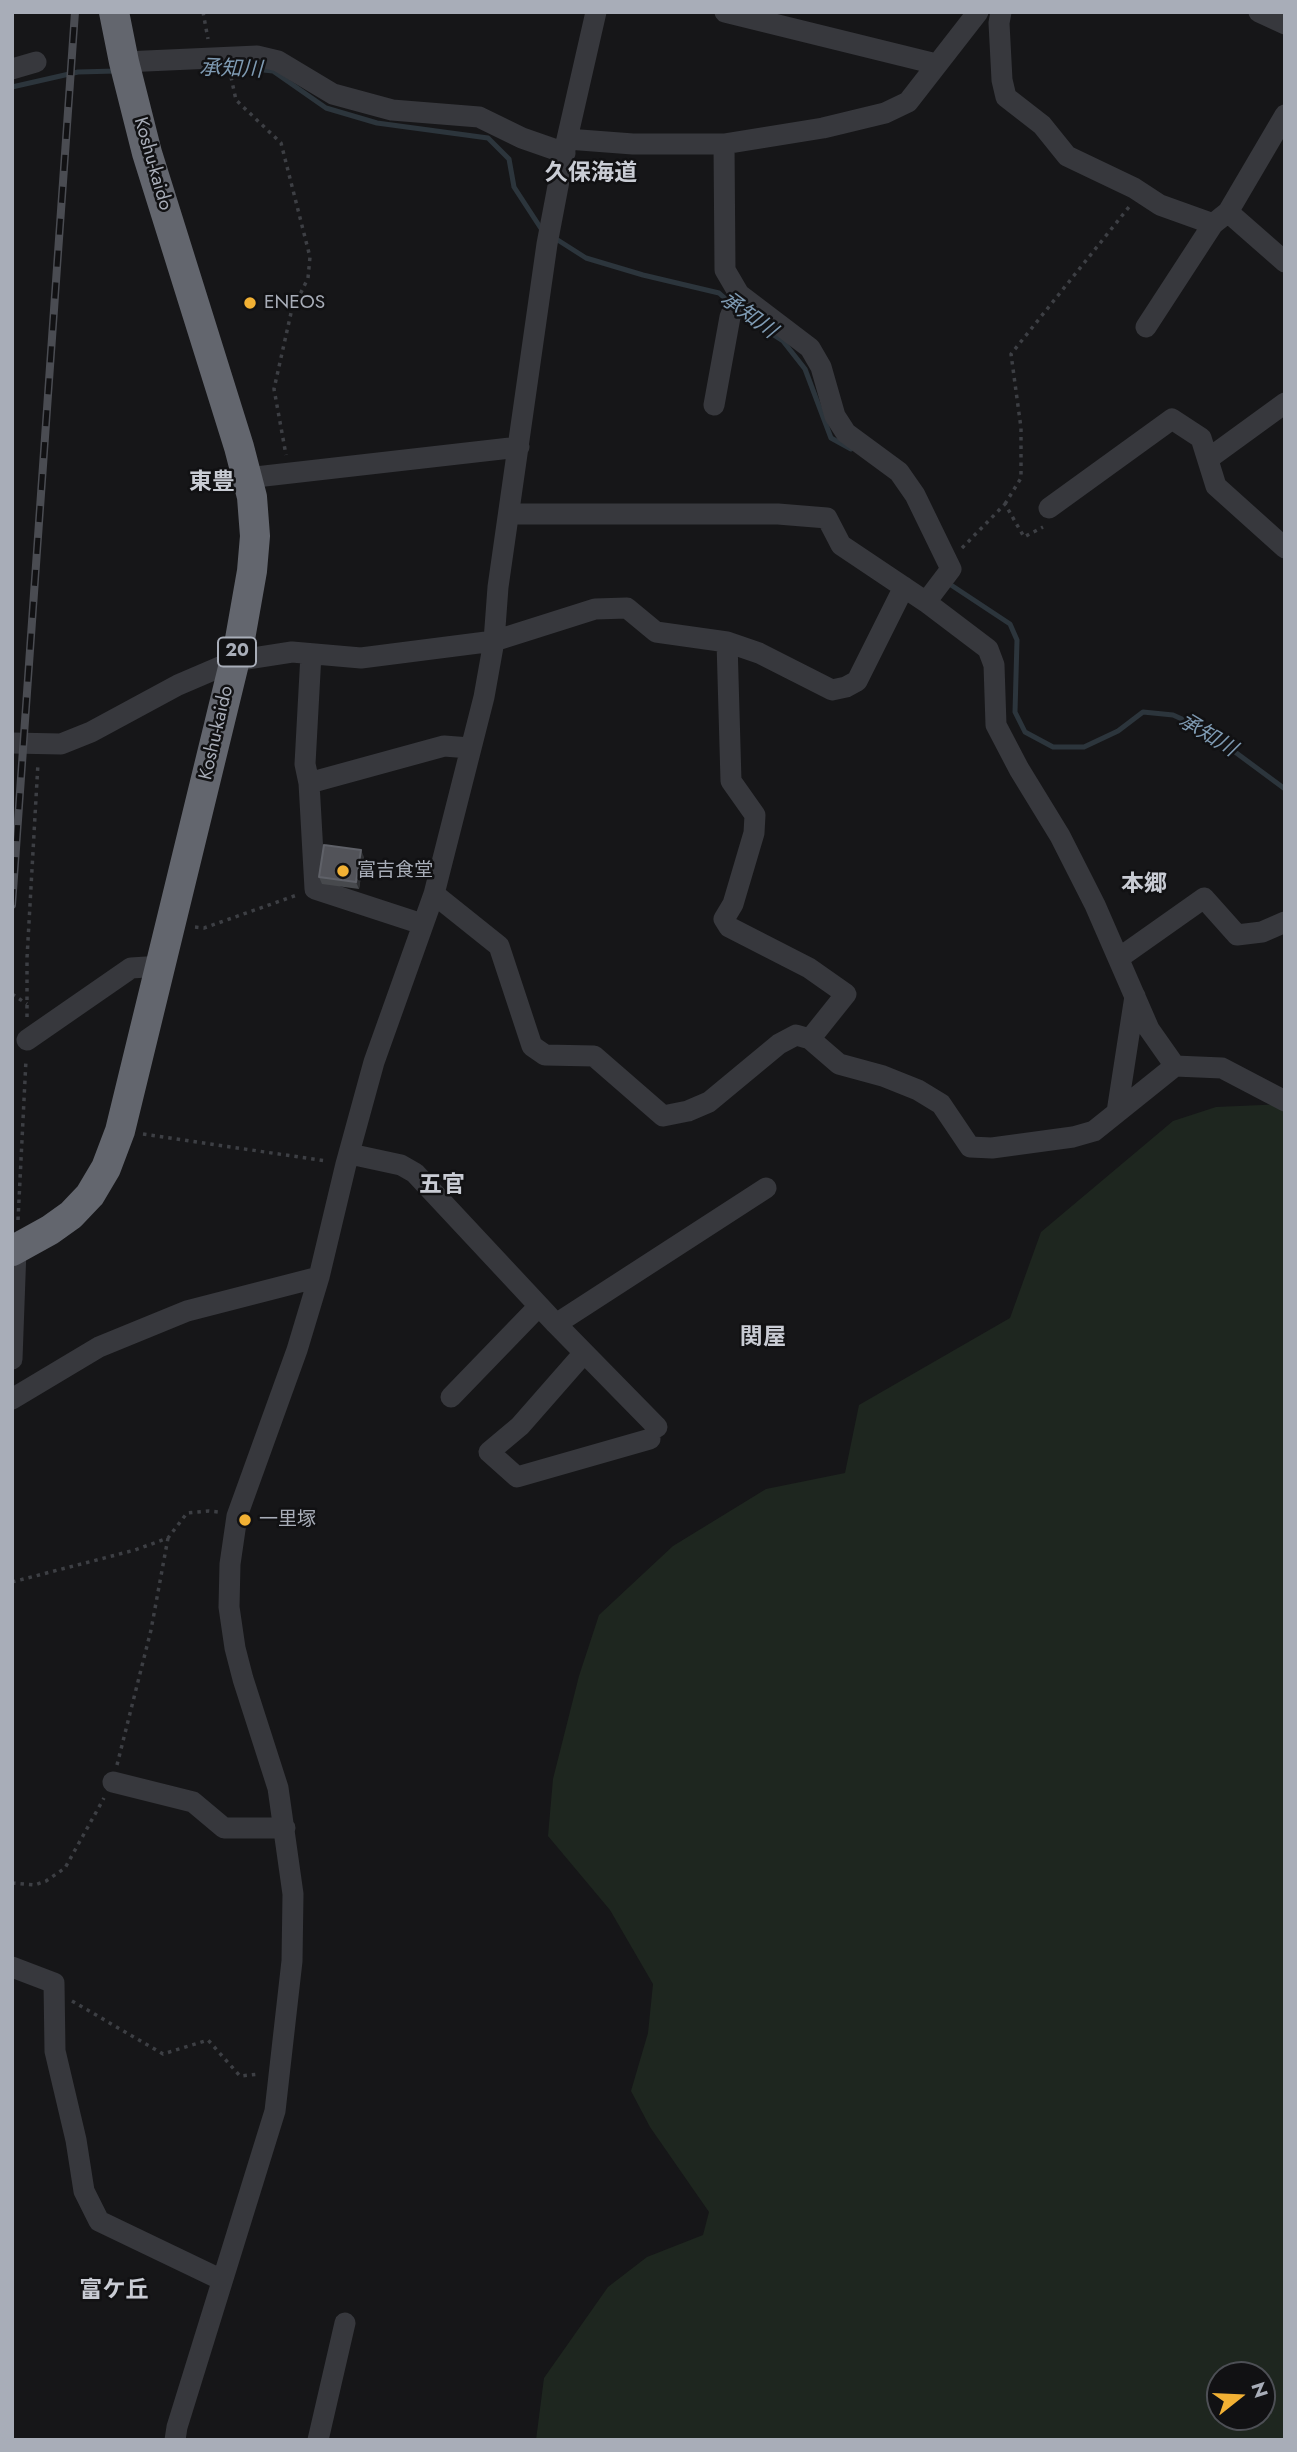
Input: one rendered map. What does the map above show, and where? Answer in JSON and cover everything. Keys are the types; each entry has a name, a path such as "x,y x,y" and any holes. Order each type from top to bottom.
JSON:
{"highway":[{"name":"Koshu-kaido","path":"14,1250 71,1215 89,1195 106,1168 120,1131 240,639 255,536 252,496 147,153 114,12"}],"street":[{"path":"175,2440 275,2110 292,1948 293,1895 278,1788 235,1648 229,1607 230,1564 237,1516 297,1350 319,1277 374,1062 434,894 484,697 494,641 498,587 549,235 596,12"},
{"path":"725,12 936,64"},
{"path":"124,62 257,56 278,61 333,94 392,110 479,117 522,138 566,146 723,144 824,128 885,113 908,102 978,12"},
{"path":"1002,12 999,23 1002,80 1006,97 1042,125 1067,156 1141,192 1160,205 1221,218 1285,262"},
{"path":"12,69 36,62"},
{"path":"1146,327 1221,218 1285,115"},
{"path":"714,405 735,305 725,270 723,144"},
{"path":"735,305 810,348 821,367 835,416 846,433 899,472 915,495 945,574 926,602"},
{"path":"1209,458 1285,403"},
{"path":"1049,508 1171,419 1201,438 1216,486 1285,548"},
{"path":"247,478 519,447"},
{"path":"509,514 778,514 827,519 841,545 926,602 988,649 994,665 996,725 1019,769 1060,835 1119,958 1149,1029 1175,1066"},
{"path":"12,743 61,744 91,732 178,685 234,662 292,652 361,658 494,641 595,609 627,608 656,632 727,642 759,653 832,690 857,681 904,587"},
{"path":"727,642 731,781 755,815 754,832 733,904 724,919 729,927 809,968 846,994 810,1039"},
{"path":"311,654 305,764 309,783 315,889 422,923"},
{"path":"309,783 444,746 470,748"},
{"path":"434,894 499,946 532,1046 545,1055 594,1056 663,1116 688,1111 709,1102 779,1044 796,1034 810,1039 839,1064 883,1076 918,1090 941,1104 970,1147 992,1148 1073,1137 1094,1131 1175,1066 1222,1068 1285,1101"},
{"path":"1119,958 1203,898 1237,935 1262,932 1285,922"},
{"path":"27,1040 131,968 162,966"},
{"path":"1117,1112 1135,996"},
{"path":"348,1159 401,1165 415,1173 584,1353 653,1433 517,1477 489,1452 520,1426 584,1353"},
{"path":"556,1324 766,1188"},
{"path":"12,1359 14,1250"},
{"path":"12,1399 99,1347 187,1311 319,1277"},
{"path":"452,1397 539,1306"},
{"path":"113,1782 193,1802 224,1828 285,1828"},
{"path":"12,1967 54,1983 55,2051 76,2140 84,2191 99,2221 222,2280"},
{"path":"318,2440 345,2323"}],"path":[{"path":"202,12 232,83 236,100 281,143 310,257 308,278 291,313 274,389 290,473"},
{"path":"945,574 1004,504 1021,478 1021,428 1011,354 1141,192"},
{"path":"1004,504 1024,537 1044,526 1049,508"},
{"path":"14,1250 27,1040 27,958 35,777 41,744"},
{"path":"172,926 204,928 315,889"},
{"path":"12,994 27,1004"},
{"path":"120,1131 348,1159"},
{"path":"12,1882 35,1885 65,1868 113,1782 151,1630 168,1538 187,1513 209,1511 237,1516"},
{"path":"12,1582 135,1550 168,1538"},
{"path":"55,1991 163,2054 208,2040 240,2076 280,2072"}],"shaded area":[{"path":"1285,1104 1285,2440 536,2440 544,2378 608,2287 647,2257 703,2235 709,2212 650,2127 631,2091 648,2033 653,1984 610,1910 548,1836 553,1779 579,1676 599,1615 673,1546 766,1489 845,1473 859,1405 1010,1318 1041,1232 1173,1121 1216,1107"}],"building":[{"name":"富吉食堂","path":"324,845 361,850 356,882 319,877"}],"waterway":[{"name":"承知川","path":"234,67 273,71 326,108 377,123 488,138 509,159 514,187 542,230"},
{"name":"承知川","path":"12,87 78,72 116,71"},
{"name":"承知川","path":"553,237 586,258 719,293 729,302"},
{"name":"承知川","path":"738,312 783,341 805,369 831,438 851,449"},
{"name":"承知川","path":"948,583 1010,624 1017,640 1015,712 1025,732 1053,747 1084,747 1118,731 1143,712 1173,715 1204,729 1285,789"}],"railway":[{"path":"12,905 75,12"}],"place":[{"name":"ENEOS","path":"250,303"},
{"name":"富吉食堂","path":"343,871"},
{"name":"一里塚","path":"245,1520"}],"district":[{"name":"久保海道","path":"591,174"},
{"name":"東豊","path":"212,483"},
{"name":"本郷","path":"1144,885"},
{"name":"五官","path":"442,1186"},
{"name":"関屋","path":"763,1338"},
{"name":"富ケ丘","path":"114,2291"}]}
